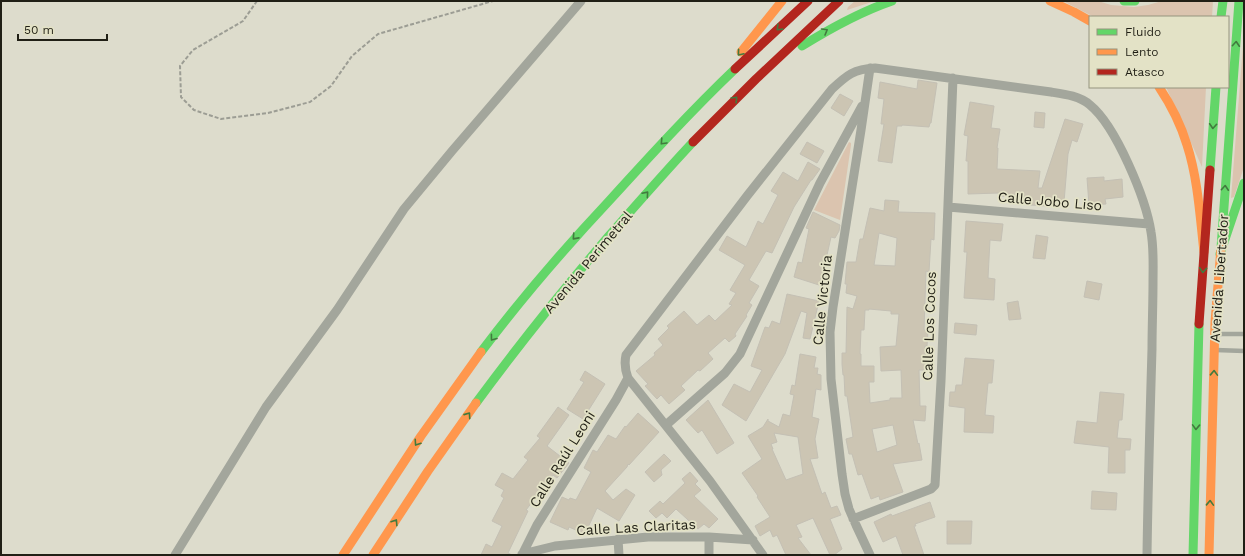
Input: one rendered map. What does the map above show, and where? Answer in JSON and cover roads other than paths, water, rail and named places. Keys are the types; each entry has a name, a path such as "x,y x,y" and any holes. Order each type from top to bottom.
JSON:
{"main road":[{"path":"690,113 782,1"},
{"name":"Avenida Perimetral","path":"343,555 421,436 458,384 505,321 563,251 690,113 808,1"},
{"name":"Avenida Perimetral","path":"374,555 408,501 479,399 526,337 583,267 652,187 706,128 839,1"},
{"path":"758,77 825,31 856,15 892,1"},
{"path":"1050,1 1089,20"},
{"path":"1124,1 1135,1"},
{"path":"1221,16 1222,1"},
{"name":"Avenida Libertador","path":"1209,555 1215,333 1239,1"},
{"path":"1160,88 1171,106 1189,153 1204,252"},
{"name":"Avenida Libertador","path":"1193,555 1200,321 1216,88"},
{"path":"1220,254 1244,183"}],"street":[{"path":"175,555 266,407 337,310 404,209 581,1"},
{"name":"Calle Victoria","path":"870,68 830,332 831,379 845,494 853,519 870,555"},
{"path":"763,555 710,481 628,378 624,366 626,355 752,190 832,89 845,76 857,70 875,68 1051,92 1084,100 1104,121 1120,147 1141,195 1153,246 1153,316 1147,555"},
{"name":"Calle Los Cocos","path":"853,519 930,489 935,485 941,381 953,78"},
{"path":"666,426 725,373 740,354 820,183 865,102"},
{"name":"Calle Jobo Liso","path":"948,207 1149,224"},
{"name":"Calle Raúl Leoni","path":"522,554 537,525 616,400 628,378"},
{"name":"Calle Las Claritas","path":"522,554 555,546 648,537 709,537 753,540"},
{"path":"709,537 709,555"},
{"path":"618,539 619,555"}],"lane":[{"path":"1215,333 1244,334"},
{"path":"1215,350 1244,351"}]}
